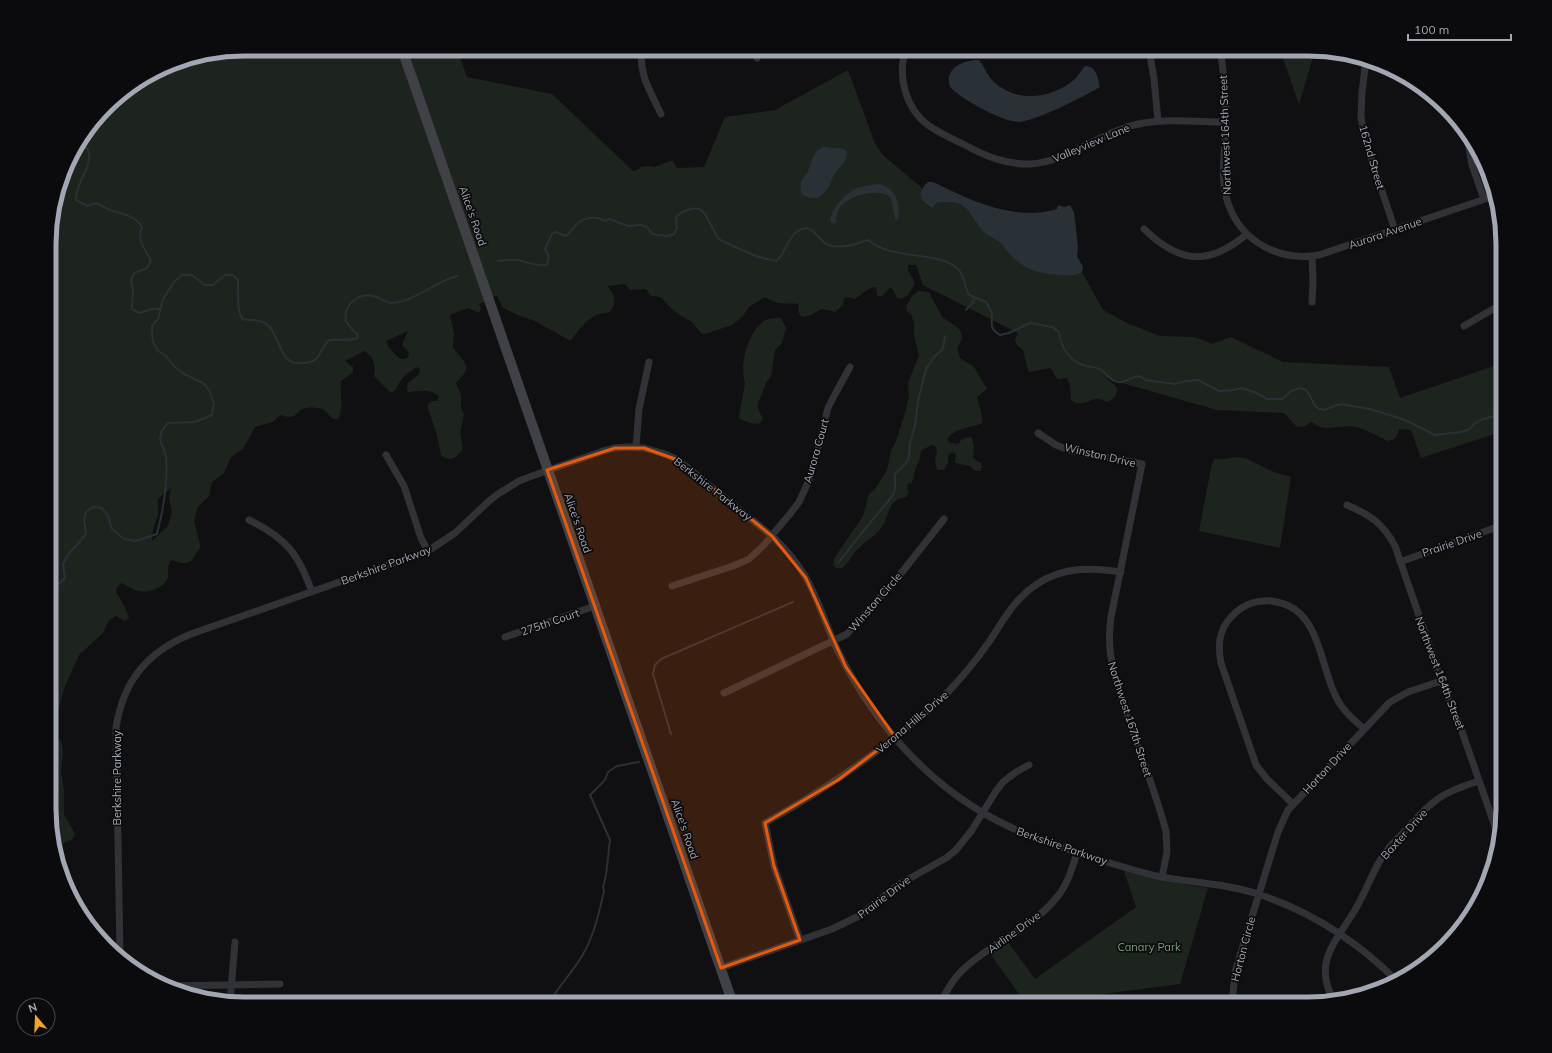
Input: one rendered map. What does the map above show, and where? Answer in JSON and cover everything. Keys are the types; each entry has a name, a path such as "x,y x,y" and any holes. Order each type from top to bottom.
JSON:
{"main road":[{"name":"Alice's Road","path":"404,56 731,997"}],"street":[{"path":"641,56 642,74 661,114"},
{"name":"Valleyview Lane","path":"904,56 902,64 903,81 910,102 920,117 936,130 983,155 996,160 1022,164 1047,161 1061,157 1122,129 1140,123 1158,121 1226,122"},
{"path":"1150,56 1158,121"},
{"name":"Northwest 164th Street","path":"1221,56 1224,74 1226,122 1225,190 1227,203 1233,215 1247,234 1271,251"},
{"name":"162nd Street","path":"1365,65 1361,116 1364,137 1395,230"},
{"path":"1469,147 1472,165 1484,199"},
{"name":"Aurora Avenue","path":"1271,251 1292,256 1312,256 1327,253 1490,197"},
{"path":"1144,229 1168,250 1178,254 1195,257 1221,252 1247,234"},
{"path":"1312,256 1312,302"},
{"path":"1464,326 1496,308"},
{"path":"636,447 640,403 649,362"},
{"name":"Aurora Court","path":"672,586 741,563 756,553 790,514 805,489 815,462 828,408 850,367"},
{"name":"Winston Drive","path":"1038,433 1056,445 1072,451 1142,464"},
{"name":"Berkshire Parkway","path":"120,950 116,742 118,715 127,689 136,675 153,655 175,640 428,551 455,533 489,501 519,481 603,451 615,448 636,447 665,454 678,460 772,536 790,554 806,578 834,642 854,679 895,737 926,771 956,795 983,813 1031,837 1129,869 1162,877 1224,886 1259,894 1295,908 1340,933 1371,957 1393,977"},
{"path":"386,455 404,486 421,538 428,551"},
{"name":"Northwest 167th Street","path":"1142,464 1110,626 1110,653 1111,666 1166,831 1167,852 1162,877"},
{"name":"Northwest 164th Street","path":"1347,506 1371,516 1389,534 1441,681 1459,723 1495,827"},
{"name":"Winston Circle","path":"724,693 772,669 834,642 847,634 899,576 944,519"},
{"path":"249,520 275,534 294,552 312,592"},
{"name":"Prairie Drive","path":"1400,562 1496,530"},
{"name":"Verona Hills Drive","path":"800,940 774,866 765,823 838,780 927,711 958,682 982,651 1013,605 1037,584 1055,575 1072,570 1100,568 1121,572"},
{"path":"1293,804 1267,779 1256,765 1220,663 1219,646 1222,632 1226,624 1236,612 1250,603 1266,600 1275,601 1291,607 1305,619 1314,634 1335,696 1344,710 1364,729"},
{"name":"275th Court","path":"505,637 595,606"},
{"name":"Horton Drive","path":"1259,894 1280,826 1288,810 1293,804 1386,705 1399,696 1441,681"},
{"name":"Prairie Drive","path":"721,968 847,923 868,910 898,885 946,858 965,840 1003,782 1016,772 1029,765"},
{"name":"Baxter Drive","path":"1332,995 1327,984 1325,968 1329,951 1361,901 1378,864 1387,849 1436,800 1459,788 1479,781"},
{"name":"Airline Drive","path":"944,997 950,985 967,966 1037,917 1050,906 1065,885 1077,852"},
{"name":"Horton Circle","path":"1233,997 1235,972 1259,894"},
{"path":"230,997 235,942"},
{"path":"180,986 280,984"}],"highlighted area":[{"path":"615,448 644,448 678,460 772,536 806,578 846,667 895,737 838,780 765,823 774,866 800,940 721,968 547,470"}],"green space":[{"path":"232,56 400,56 485,302 479,304 481,309 479,313 468,308 450,315 454,333 453,348 466,365 465,373 456,383 461,396 461,406 464,415 460,433 463,448 461,452 454,458 449,459 441,455 436,432 428,409 428,404 432,401 437,401 439,397 429,391 408,392 408,383 419,374 420,369 417,367 409,372 403,377 395,391 390,392 374,376 374,362 364,351 345,361 353,367 353,372 341,381 341,410 338,419 333,419 323,409 308,408 302,409 296,415 291,417 280,415 273,422 255,427 243,449 231,457 224,473 212,482 209,496 198,507 194,521 200,548 191,561 181,563 172,560 168,566 167,581 160,587 151,591 142,592 130,588 122,583 119,585 116,592 129,618 125,621 116,616 108,622 102,634 79,655 65,686 56,717 56,232 62,195 75,161 95,130 120,103 150,81 172,70 195,62","holes":["408,331 402,345 408,351 409,356 405,359 400,359 389,348 386,341","171,488 169,498 172,512 168,526 152,541 153,529 158,515 158,499"]},
{"path":"408,56 460,56 467,77 552,94 633,171 641,167 655,167 669,161 673,161 677,168 704,167 725,117 775,110 848,70 875,144 884,156 922,188 922,197 926,204 931,208 936,202 947,201 955,202 966,208 986,234 999,242 1011,256 1022,265 1039,272 1059,275 1074,275 1082,272 1103,310 1127,323 1160,336 1195,337 1212,344 1231,337 1283,362 1389,367 1400,398 1496,365 1496,433 1421,458 1411,430 1399,429 1395,439 1388,441 1363,429 1351,426 1327,428 1320,427 1311,422 1305,426 1297,427 1284,413 1217,410 1108,379 1101,375 1115,385 1117,389 1116,396 1108,402 1096,399 1083,403 1075,402 1071,400 1070,385 1067,378 1056,378 1050,368 1030,372 1028,370 1023,350 1016,344 1015,340 1018,333 923,285 916,265 908,265 908,270 915,283 909,294 901,299 898,299 891,287 882,296 877,296 876,287 868,290 855,299 849,297 844,298 843,305 835,312 822,309 804,317 799,314 799,304 779,303 765,297 749,307 742,317 732,325 705,334 702,334 692,322 675,312 660,297 651,296 646,289 630,290 625,284 607,286 614,298 614,304 611,311 592,317 582,326 571,340 535,321 503,308 497,296 492,297"},
{"path":"1282,56 1313,56 1299,105"},
{"path":"919,291 929,292 942,317 957,327 961,332 962,339 957,348 960,358 974,367 987,389 977,397 982,423 958,430 947,440 950,443 958,444 962,439 972,438 974,448 973,458 982,464 981,471 975,471 970,466 956,463 956,454 952,452 948,455 948,462 944,470 937,470 935,461 937,450 935,446 931,445 921,451 912,483 907,484 908,493 906,497 900,498 893,503 884,523 878,531 856,551 844,567 836,568 833,565 835,557 863,516 869,494 875,489 887,470 891,451 896,441 905,413 909,396 908,383 919,355 914,336 914,323 911,314 907,311 906,306 913,295"},
{"path":"781,318 786,328 782,343 775,350 771,376 766,383 758,403 758,409 763,419 760,423 750,423 739,418 745,383 743,367 746,349 758,326 765,320"},
{"path":"1236,457 1245,458 1274,472 1291,477 1280,548 1199,531 1214,459"},
{"path":"56,737 62,744 63,753 61,772 64,790 64,814 75,834 73,839 64,843 61,853 56,821"},
{"name":"Canary Park","path":"1124,871 1162,881 1208,888 1180,984 1090,997 1020,997 990,954 1008,942 1035,979 1136,907"}],"shaded area":[{"path":"973,60 979,60 994,82 1003,89 1023,96 1045,95 1055,91 1074,80 1085,66 1089,66 1094,70 1100,87 1072,102 1035,118 1018,122 1011,121 982,109 955,92 950,87 950,75 956,66"},
{"path":"824,147 843,149 847,151 847,156 844,163 835,174 827,190 817,198 807,197 802,193 802,179 808,171 816,152"},
{"path":"928,182 933,182 977,202 1009,211 1025,213 1041,212 1057,209 1058,205 1065,207 1070,205 1074,212 1078,247 1077,256 1083,267 1082,272 1077,275 1059,275 1039,272 1022,265 1011,256 999,242 986,234 966,208 955,203 947,202 936,203 932,208 928,205 922,199 921,193 922,189"},
{"path":"880,184 891,190 896,198 899,208 898,220 895,219 891,198 886,194 871,193 862,194 847,201 838,211 835,224 831,222 834,210 840,201 850,192 860,187"}],"waterway":[{"path":"83,147 88,149 89,162 78,187 76,200 87,206 96,203 132,218 140,224 142,228 140,232 141,241 151,261 147,268 134,273 131,280 133,292 132,309 140,313 152,309 161,309"},
{"path":"498,261 518,260 535,265 547,265 548,257 545,249 552,234 555,232 566,236 578,223 585,219 598,218 606,221 609,219 628,226 641,225 647,227 652,234 668,236 674,234 677,229 676,217 688,210 698,209 706,215 720,240 751,254 769,260 776,261 794,234 807,228 828,245 844,246 868,240 890,251 939,259 949,263 960,272 969,295 986,302 992,313 992,326 996,333 1000,335 1009,333 1030,323 1052,327 1059,332 1064,349 1071,358 1080,364 1094,367 1103,371 1111,379 1118,382 1138,376 1145,380 1175,384 1198,380 1219,391 1242,388 1267,399 1282,399 1291,391 1301,388 1306,390 1315,406 1319,409 1324,410 1340,404 1370,409 1405,420 1435,435 1461,432 1470,429 1474,424 1483,419 1496,416"},
{"path":"56,583 59,584 65,578 63,564 68,555 86,534 84,519 86,512 93,507 102,508 108,516 112,529 124,539 136,541 157,534 166,486 166,457 160,439 161,432 168,423 195,422 212,415 214,404 209,390 203,383 184,374 174,366 166,356 158,351 153,342 152,326 158,319 163,299 174,282 182,275 192,275 205,285 213,285 225,275 233,275 238,280 238,305 242,319 264,322 269,326 285,356 290,361 295,363 305,363 317,358 329,340 350,340 357,338 358,335 347,323 345,315 349,305 357,298 368,295 391,303 399,302 414,297 443,281 458,276"},
{"path":"966,310 973,303 974,297"},
{"path":"839,562 893,495 895,488 895,474 907,462 909,456 918,401 926,369 933,358 943,349 945,336"},
{"path":"671,734 653,674 655,665 661,659 793,602"},
{"path":"553,997 578,962 590,940 596,924 604,891 603,887 610,840 590,795 605,780 608,772 617,766 639,762"}]}
